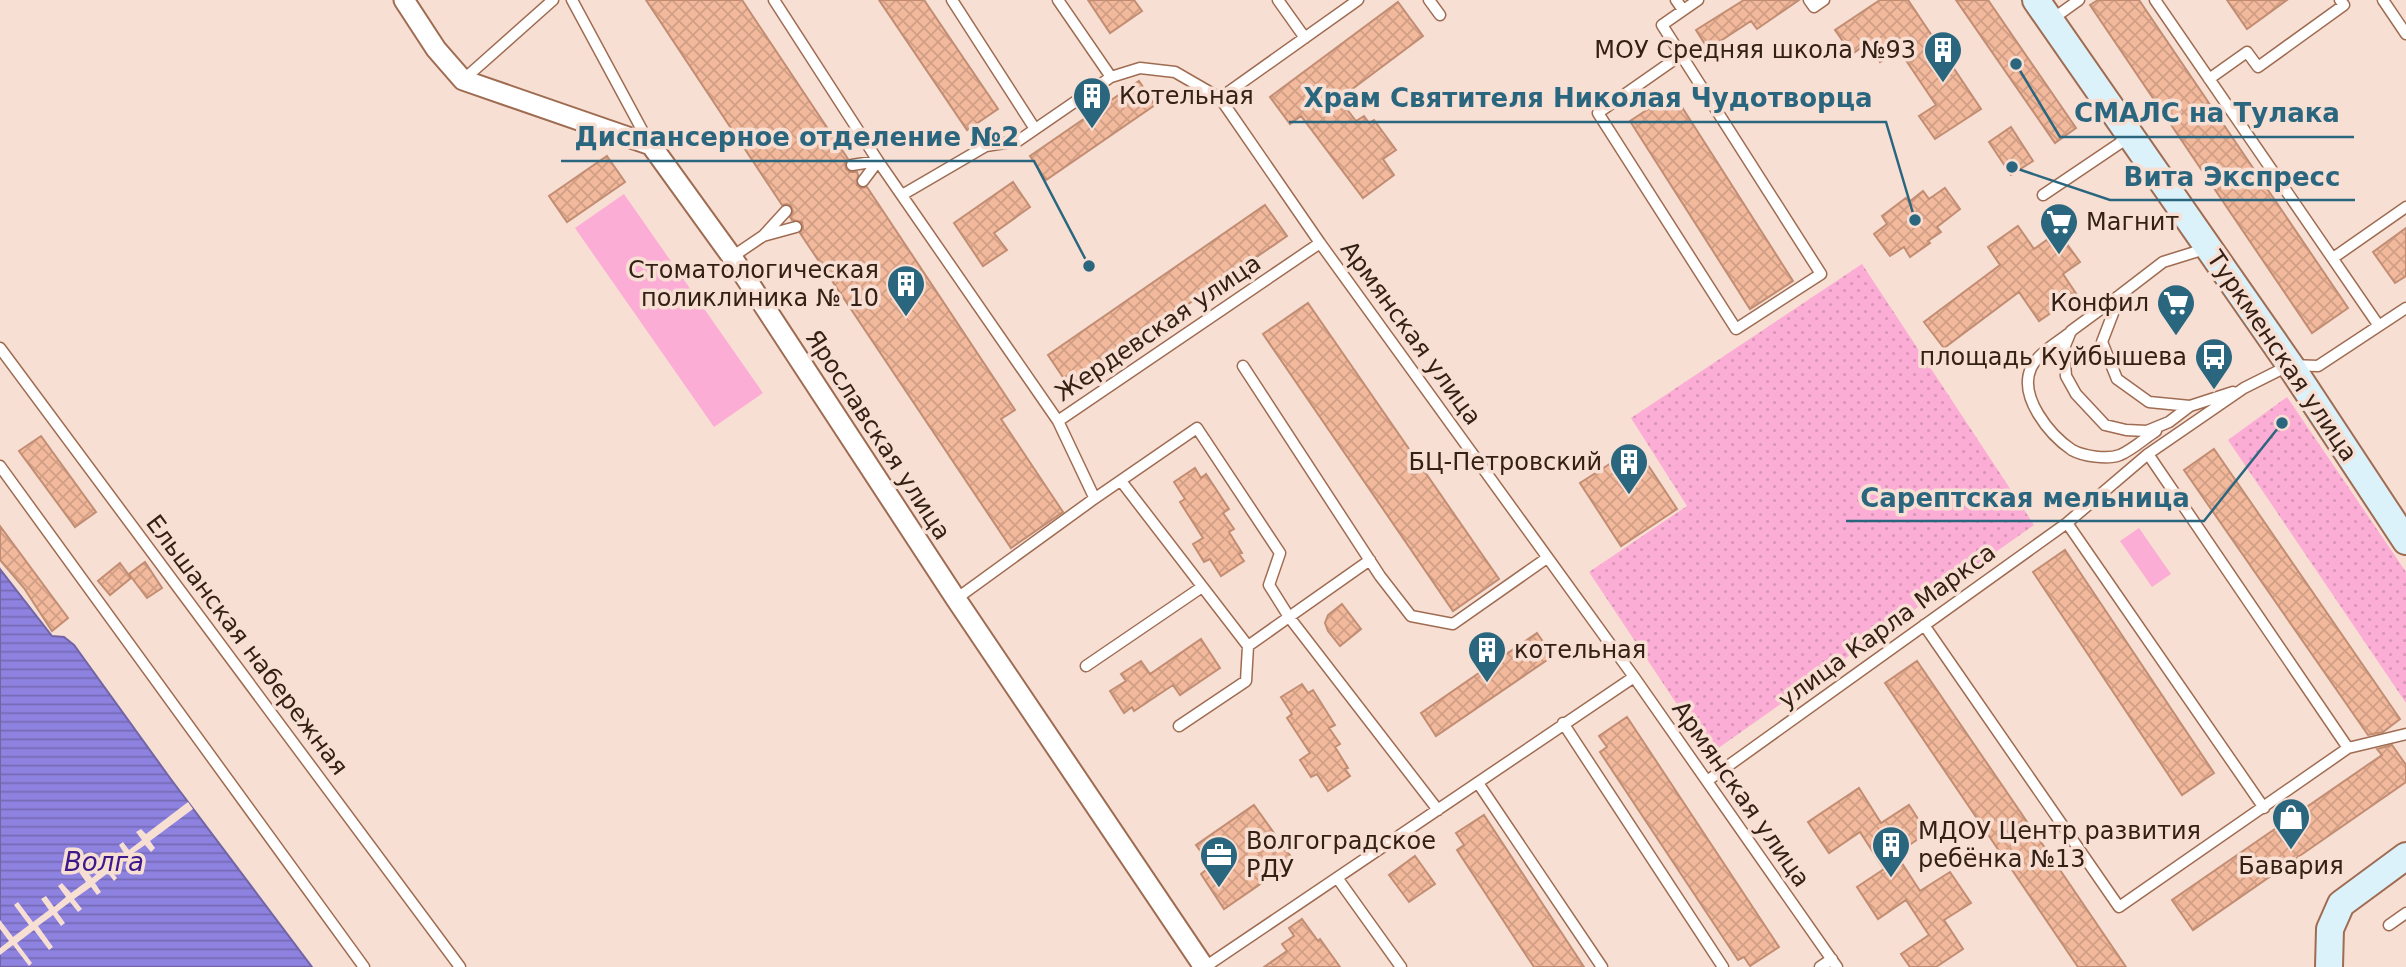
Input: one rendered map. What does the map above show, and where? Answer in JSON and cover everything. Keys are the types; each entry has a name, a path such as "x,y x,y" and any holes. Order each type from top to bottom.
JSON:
{"street":[{"path":"404,0 436,50 463,80 650,145"},
{"name":"Туркменская улица","path":"2043,10 2290,365 2406,541"},
{"name":"Ярославская улица","path":"650,145 732,257 956,599 1205,967"},
{"path":"2329,967 2330,929 2341,904 2406,856"}],"lane":[{"path":"463,80 553,0"},
{"path":"572,0 650,145"},
{"path":"774,0 878,161 1058,421"},
{"path":"952,0 1035,129"},
{"path":"1058,0 1111,77"},
{"path":"1278,0 1305,38"},
{"path":"902,195 986,146 1018,141 1111,77 1140,68 1175,72 1220,98 1358,0"},
{"path":"1429,0 1440,15"},
{"path":"1676,0 1684,10"},
{"path":"1681,55 1598,113 1735,329 1821,274 1662,25 1698,0"},
{"path":"1809,0 1814,7 1824,0"},
{"path":"2043,10 2079,0"},
{"path":"2155,0 2379,326"},
{"path":"2209,79 2247,52 2258,67 2344,5 2340,0"},
{"path":"2383,0 2406,34"},
{"name":"Армянская улица","path":"1220,98 1320,243 1634,677 1834,963"},
{"path":"2043,195 2130,136"},
{"path":"852,165 878,161"},
{"path":"863,181 878,161"},
{"path":"2333,258 2406,207"},
{"path":"732,257 763,236 786,211"},
{"path":"763,236 796,227"},
{"name":"Жердевская улица","path":"1091,501 1094,496 1058,421 1320,243"},
{"path":"2209,248 2163,262 2040,356 2030,369 2028,386 2032,403 2042,418 2075,452 2091,456 2119,456 2190,405 2244,388"},
{"path":"2120,295 2102,342 2117,379 2149,402 2190,405"},
{"name":"улица Карла Маркса","path":"1707,782 2067,523 2148,454 2244,388 2290,365 2318,366 2406,308"},
{"path":"2071,331 2064,348 2066,376 2076,394 2105,425 2147,431 2169,422"},
{"name":"Ельшанская набережная","path":"0,348 460,967"},
{"path":"1243,366 1370,560 1411,616 1453,624 1547,558"},
{"path":"956,599 1197,428 1280,553 1269,585 1289,617 1438,810"},
{"path":"2148,454 2348,748"},
{"path":"0,466 364,967"},
{"path":"1121,481 1248,646 1246,681 1179,726"},
{"path":"2067,523 2264,808"},
{"path":"1248,646 1370,560"},
{"path":"1086,666 1202,587"},
{"path":"1924,625 2119,907 2348,748 2406,734"},
{"path":"1205,967 1634,677"},
{"path":"1563,723 1723,967"},
{"path":"1478,783 1602,967"},
{"path":"1338,879 1401,967"},
{"path":"2389,925 2406,913"},
{"path":"1820,967 1834,963"}],"shaded area":[{"path":"624,194 763,393 714,427 575,228"},
{"path":"1862,264 2034,525 1710,754 1589,572 1687,506 1631,418"},
{"path":"2287,397 2406,572 2406,703 2228,440"},
{"path":"2139,528 2171,574 2152,587 2120,541"}],"water":[{"name":"Волга","path":"0,569 52,636 64,637 74,645 312,967 0,967"}],"pier":[{"path":"188,802 193,809 150,841 155,848 151,852 145,845 132,854 137,861 133,865 127,858 111,870 117,878 114,881 108,873 95,883 101,892 97,895 91,887 74,899 82,909 78,912 70,902 57,912 65,923 61,926 53,915 38,926 53,947 49,950 34,930 17,943 32,963 29,966 13,945 0,955 0,948 9,941 0,929 0,920 13,937 29,925 14,905 18,902 33,922 49,910 41,899 46,896 54,907 66,897 58,886 62,883 71,893 86,882 79,872 84,868 92,878 104,868 97,859 101,857 108,866 124,853 119,845 123,842 129,850 142,840 136,832 141,829 146,834"}],"building":[{"path":"646,0 742,0 848,159 845,163 846,169 857,172 857,185 861,188 867,187 1015,410 1001,419 1063,512 1011,548 800,233 802,222 792,220 791,206 782,205"},
{"path":"879,0 924,0 998,109 967,130"},
{"path":"1088,0 1134,0 1142,11 1110,33"},
{"path":"1744,0 1799,0 1757,29 1751,21 1708,49 1696,30"},
{"name":"МОУ Средняя школа №93","path":"1880,0 1908,0 1981,109 1935,139 1919,116 1936,105 1899,50 1880,62 1868,43 1852,54 1835,30"},
{"path":"1956,0 1988,0 2076,128 2055,143"},
{"path":"2098,0 2139,0 2348,308 2312,333 2090,5"},
{"path":"2227,0 2287,0 2247,29"},
{"path":"1398,2 1423,36 1339,99 1356,121 1364,116 1369,123 1374,120 1396,150 1383,159 1394,175 1363,198 1301,116 1290,124 1270,97"},
{"name":"Котельная","path":"1139,81 1155,105 1046,180 1030,156"},
{"path":"1673,93 1793,281 1750,309 1630,121"},
{"path":"2011,127 2033,161 2011,175 1989,142"},
{"path":"607,156 625,182 567,222 549,196"},
{"path":"1013,182 1030,207 994,233 1007,250 983,266 954,223"},
{"path":"1945,188 1960,209 1937,227 1941,232 1928,241 1930,243 1910,257 1904,247 1890,256 1874,234 1887,224 1882,216 1906,198 1909,202 1923,191 1929,199"},
{"path":"1265,205 1287,236 1069,386 1048,355"},
{"path":"2018,226 2034,249 2058,232 2080,262 2063,274 2077,295 2039,321 2019,292 1944,348 1924,322 2000,265 1988,247"},
{"path":"2406,228 2406,276 2395,283 2373,252"},
{"path":"1308,303 1499,579 1453,611 1263,334"},
{"path":"41,436 96,512 75,527 19,451"},
{"name":"БЦ-Петровский","path":"1636,447 1677,509 1621,546 1580,483"},
{"path":"2214,449 2400,719 2383,732 2368,735 2184,470"},
{"path":"1195,468 1201,478 1206,474 1229,509 1223,513 1234,529 1229,532 1244,561 1221,576 1210,559 1204,562 1193,544 1203,538 1180,502 1185,499 1174,482"},
{"path":"0,526 68,618 52,631 24,588 0,560"},
{"path":"2065,550 2214,773 2182,795 2033,572"},
{"path":"145,562 162,588 147,598 129,574"},
{"path":"120,563 131,578 110,595 98,581"},
{"path":"1342,604 1361,629 1340,646 1325,623 1328,615"},
{"name":"котельная","path":"1537,633 1553,656 1436,736 1421,713"},
{"path":"1201,639 1220,668 1180,695 1173,685 1134,711 1132,707 1124,713 1110,691 1126,681 1121,674 1141,661 1150,674"},
{"path":"1917,661 2126,967 2078,967 1885,683"},
{"path":"1302,684 1308,693 1313,690 1335,725 1329,728 1340,744 1335,747 1350,776 1328,791 1317,774 1311,777 1300,760 1310,753 1287,718 1292,714 1281,697"},
{"path":"1627,717 1779,947 1750,966 1744,957 1738,960 1600,752 1607,747 1599,736"},
{"path":"2392,745 2406,765 2406,782 2193,930 2172,900 2382,755 2377,749"},
{"name":"МДОУ Центр развития ребёнка №13","path":"1859,788 1881,823 1909,805 1927,833 1896,854 1920,891 1950,872 1971,903 1944,920 1963,949 1936,967 1910,967 1901,954 1929,935 1906,900 1878,919 1857,887 1884,869 1860,832 1829,853 1808,822"},
{"path":"1254,805 1294,861 1224,909 1201,874 1211,866 1196,845"},
{"path":"1484,815 1584,967 1534,967 1518,943 1457,850 1464,845 1456,833"},
{"path":"1415,856 1435,884 1409,902 1389,875"},
{"path":"1302,919 1340,967 1264,967 1287,951 1282,944 1294,936 1289,928"}],"place":[{"name":"СМАЛС на Тулака","path":"2016,64"},
{"name":"МОУ Средняя школа №93","path":"1943,84"},
{"name":"Котельная","path":"1092,130"},
{"name":"Вита Экспресс","path":"2012,167"},
{"name":"Храм Святителя Николая Чудотворца","path":"1915,220"},
{"name":"Магнит","path":"2059,256"},
{"name":"Диспансерное отделение №2","path":"1089,266"},
{"name":"Стоматологическая поликлиника № 10","path":"906,318"},
{"name":"Конфил","path":"2176,337"},
{"name":"площадь Куйбышева","path":"2214,391"},
{"name":"Сарептская мельница","path":"2282,423"},
{"name":"БЦ-Петровский","path":"1629,496"},
{"name":"котельная","path":"1487,684"},
{"name":"Бавария","path":"2291,851"},
{"name":"МДОУ Центр развития ребёнка №13","path":"1891,879"},
{"name":"Волгоградское РДУ","path":"1219,889"}]}
